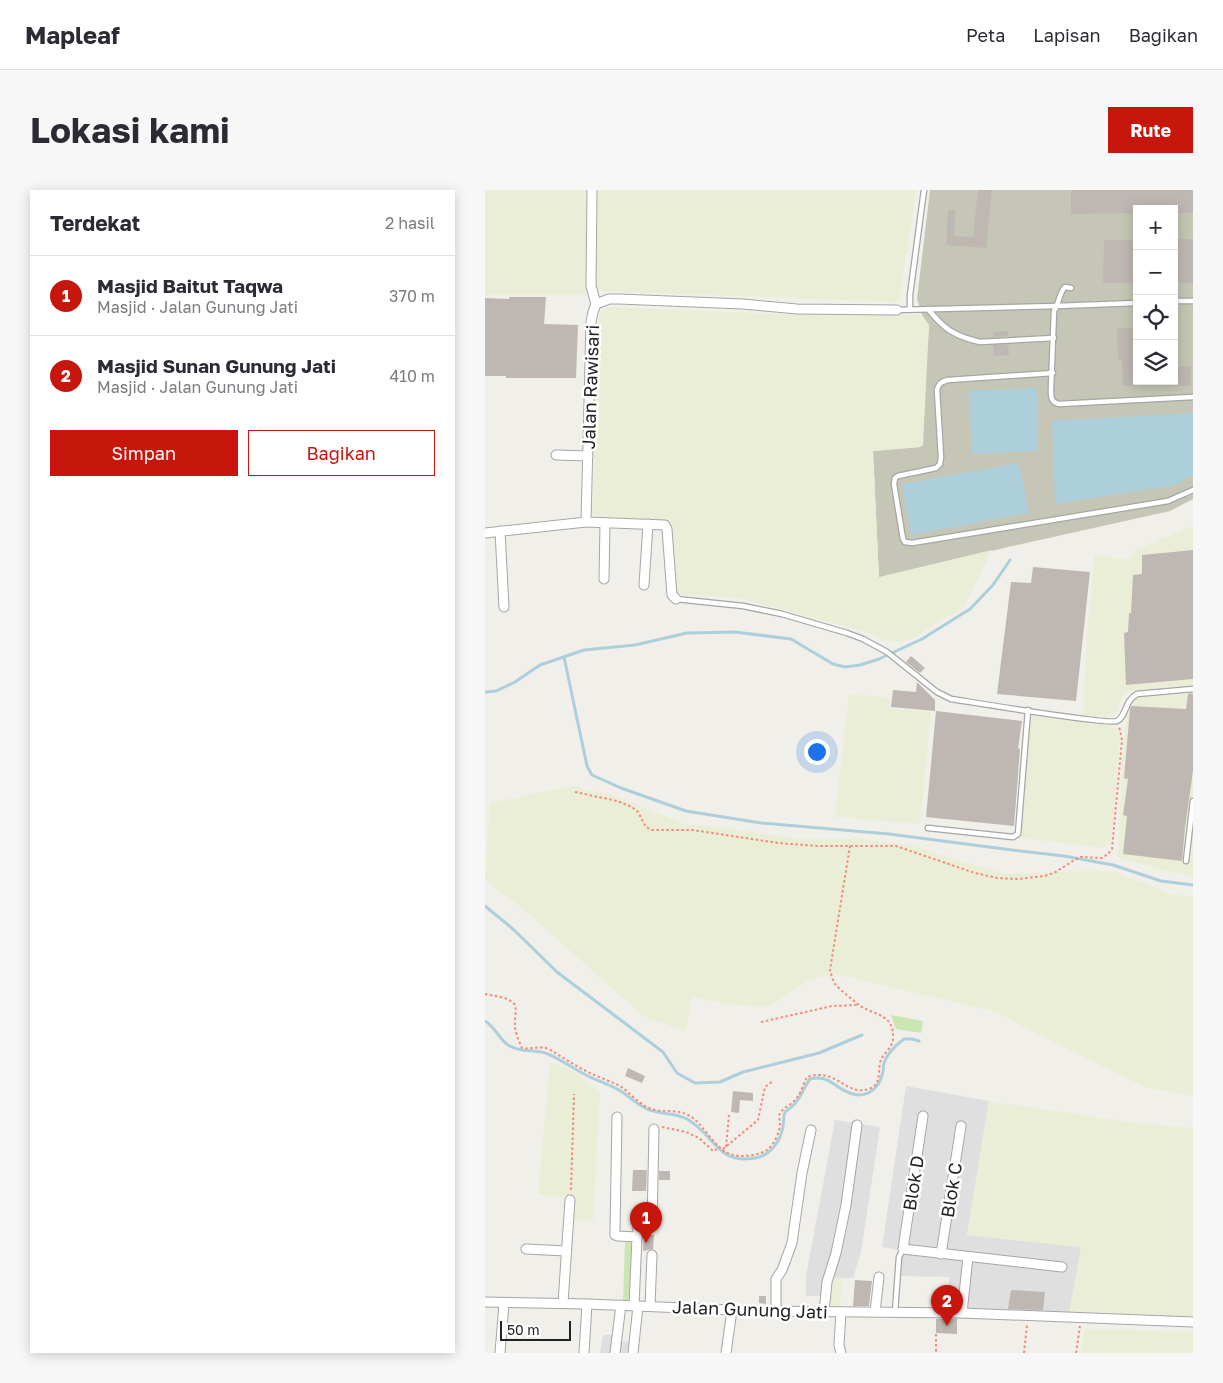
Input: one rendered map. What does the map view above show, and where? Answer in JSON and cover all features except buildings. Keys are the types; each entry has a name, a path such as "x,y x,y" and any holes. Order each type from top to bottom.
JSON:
{"street":[{"path":"592,190 591,286 596,304"},
{"name":"Jalan Rawisari","path":"586,522 588,322 596,304 609,299 627,299 743,304 797,309 897,310"},
{"path":"556,455 588,456"},
{"path":"485,533 586,522 665,525 667,529 671,595 676,599"},
{"path":"604,579 605,523"},
{"path":"643,585 648,524"},
{"path":"499,531 504,607"},
{"name":"Blok D","path":"903,1250 923,1116"},
{"path":"617,1117 615,1235 637,1237"},
{"path":"824,1312 827,1282 836,1253 846,1205 857,1125"},
{"name":"Blok C","path":"941,1254 961,1126"},
{"path":"633,1353 638,1228 650,1228 652,1225 654,1129"},
{"path":"776,1311 776,1279 782,1270 792,1243 802,1173 811,1130"},
{"path":"563,1303 570,1200"},
{"path":"526,1249 567,1251"},
{"path":"903,1250 1062,1267"},
{"path":"650,1306 652,1255"},
{"path":"962,1313 968,1257"},
{"path":"875,1312 879,1277"},
{"name":"Jalan Gunung Jati","path":"485,1302 563,1303 732,1310 962,1313 1193,1322"},
{"path":"501,1353 503,1302"},
{"path":"584,1353 587,1304"},
{"path":"615,1353 621,1305"},
{"path":"725,1353 732,1310"},
{"path":"841,1312 839,1344 841,1353"}],"lane":[{"path":"911,308 924,190"},
{"path":"1071,288 1063,290 1054,311 1051,399 1054,403 1193,397"},
{"path":"1178,302 1193,301"},
{"path":"897,310 911,308 1133,303"},
{"path":"927,309 940,324 955,334 970,340 980,342 1054,338"},
{"path":"1053,373 948,380 942,381 938,385 940,464 936,468 895,478 894,484 905,542 912,543 1168,501 1193,490"},
{"path":"676,599 743,606 782,614 847,633 887,652 942,696 951,699 1089,720 1117,721 1122,715 1129,699 1137,694 1193,689"},
{"path":"928,828 1013,837 1018,834 1028,710"},
{"path":"1186,862 1193,801"},
{"path":"895,1312 899,1257 903,1250"}],"path":[{"path":"575,792 617,801 632,807 638,812 646,826 652,830 686,829 778,843 818,846 896,846 975,873 997,878 1018,879 1043,876 1054,873 1081,857 1102,858 1112,849 1122,740 1117,721"},
{"path":"485,994 514,1003 516,1008 515,1026 522,1048 530,1050 537,1047 549,1048 589,1073 621,1087 648,1108 669,1110 688,1115 699,1123 720,1148 733,1155 744,1156 767,1150 775,1141 778,1133 780,1125 779,1116 782,1110 795,1101 807,1077 821,1074 834,1078 853,1090 869,1089 876,1084 880,1071 880,1062 893,1042 893,1032 889,1022 882,1015 859,1005 835,984 830,970 850,846"},
{"path":"761,1022 832,1006 859,1005"},
{"path":"654,1129 657,1126 686,1132 699,1138 713,1151 726,1147 758,1120 765,1088 773,1080"},
{"path":"570,1200 574,1094"},
{"path":"726,1147 729,1116"},
{"path":"1024,1353 1028,1315"},
{"path":"1075,1353 1081,1318"},
{"path":"935,1334 936,1353"}],"shaded area":[{"path":"485,190 587,190 586,295 485,295"},
{"path":"598,190 916,190 899,302 600,291 595,288"},
{"path":"930,190 1193,190 1193,499 1170,511 879,578 873,451 920,447 929,325 922,315 917,299"},
{"path":"607,307 801,315 922,315 929,325 923,445 920,447 873,451 879,577 992,550 964,607 909,640 891,643 863,631 739,598 677,594 674,589 670,522 667,520 598,518 592,512 599,318 601,311"},
{"path":"1193,526 1193,686 1129,691 1123,695 1116,713 1111,717 1083,715 1094,555 1129,559 1133,551"},
{"path":"849,694 890,698 889,708 931,712 920,824 835,817"},
{"path":"1193,694 1193,876 1165,871 1117,857 1125,726 1131,702 1138,698"},
{"path":"1031,716 1114,726 1117,728 1120,738 1112,835 1111,842 1104,848 1021,838"},
{"path":"571,786 616,796 684,824 795,838 858,839 910,845 1005,874 1087,871 1116,872 1172,894 1193,897 1193,1096 1145,1087 1033,1032 999,1013 837,974 811,979 768,1007 727,1004 691,996 686,1032 643,1016 528,913 485,880 490,803"},
{"path":"550,1062 572,1070 600,1093 593,1221 572,1219 573,1198 538,1194"},
{"path":"906,1086 989,1101 967,1235 1082,1247 1069,1314 1002,1309 948,1308 949,1277 899,1276 899,1250 882,1247"},
{"path":"989,1101 1128,1122 1193,1128 1193,1318 1069,1314 1081,1247 967,1235"},
{"path":"835,1120 880,1127 861,1252 853,1278 842,1278 839,1308 822,1307 821,1296 806,1296 806,1276"},
{"path":"831,1277 842,1278 839,1308 828,1307"},
{"path":"1085,1329 1193,1332 1193,1353 1080,1353"},
{"path":"603,1335 615,1335 614,1341 632,1342 630,1353 600,1353"}],"green space":[{"path":"891,1015 923,1021 921,1033 896,1029"},
{"path":"625,1242 633,1242 631,1302 623,1301"}],"water":[{"path":"1037,388 1038,451 972,454 969,391"},
{"path":"1193,413 1193,475 1175,485 1055,504 1052,421"},
{"path":"1019,463 1029,513 911,535 902,484"}],"waterway":[{"path":"485,692 496,691 515,682 540,665 584,650 635,645 687,633 735,632 791,639 833,664 845,667 860,665 879,659 922,639 970,609 993,585 1010,560"},
{"path":"564,657 587,766 592,775 621,788 686,811 761,823 889,834 1064,856 1113,865 1161,881 1193,885"},
{"path":"485,906 513,929 557,972 663,1052 677,1073 695,1083 720,1082 743,1072 819,1053 862,1035"},
{"path":"485,1021 502,1040 513,1048 548,1054 588,1076 623,1092 647,1109 687,1119 724,1153 742,1159 760,1157 774,1147 782,1132 785,1112 798,1100 810,1079 828,1080 847,1092 863,1095 872,1091 878,1084 883,1074 885,1059 895,1047 904,1039 919,1041"}],"place":[{"name":"Masjid Baitut Taqwa","path":"646,1243"},
{"name":"Masjid Sunan Gunung Jati","path":"947,1326"}]}
